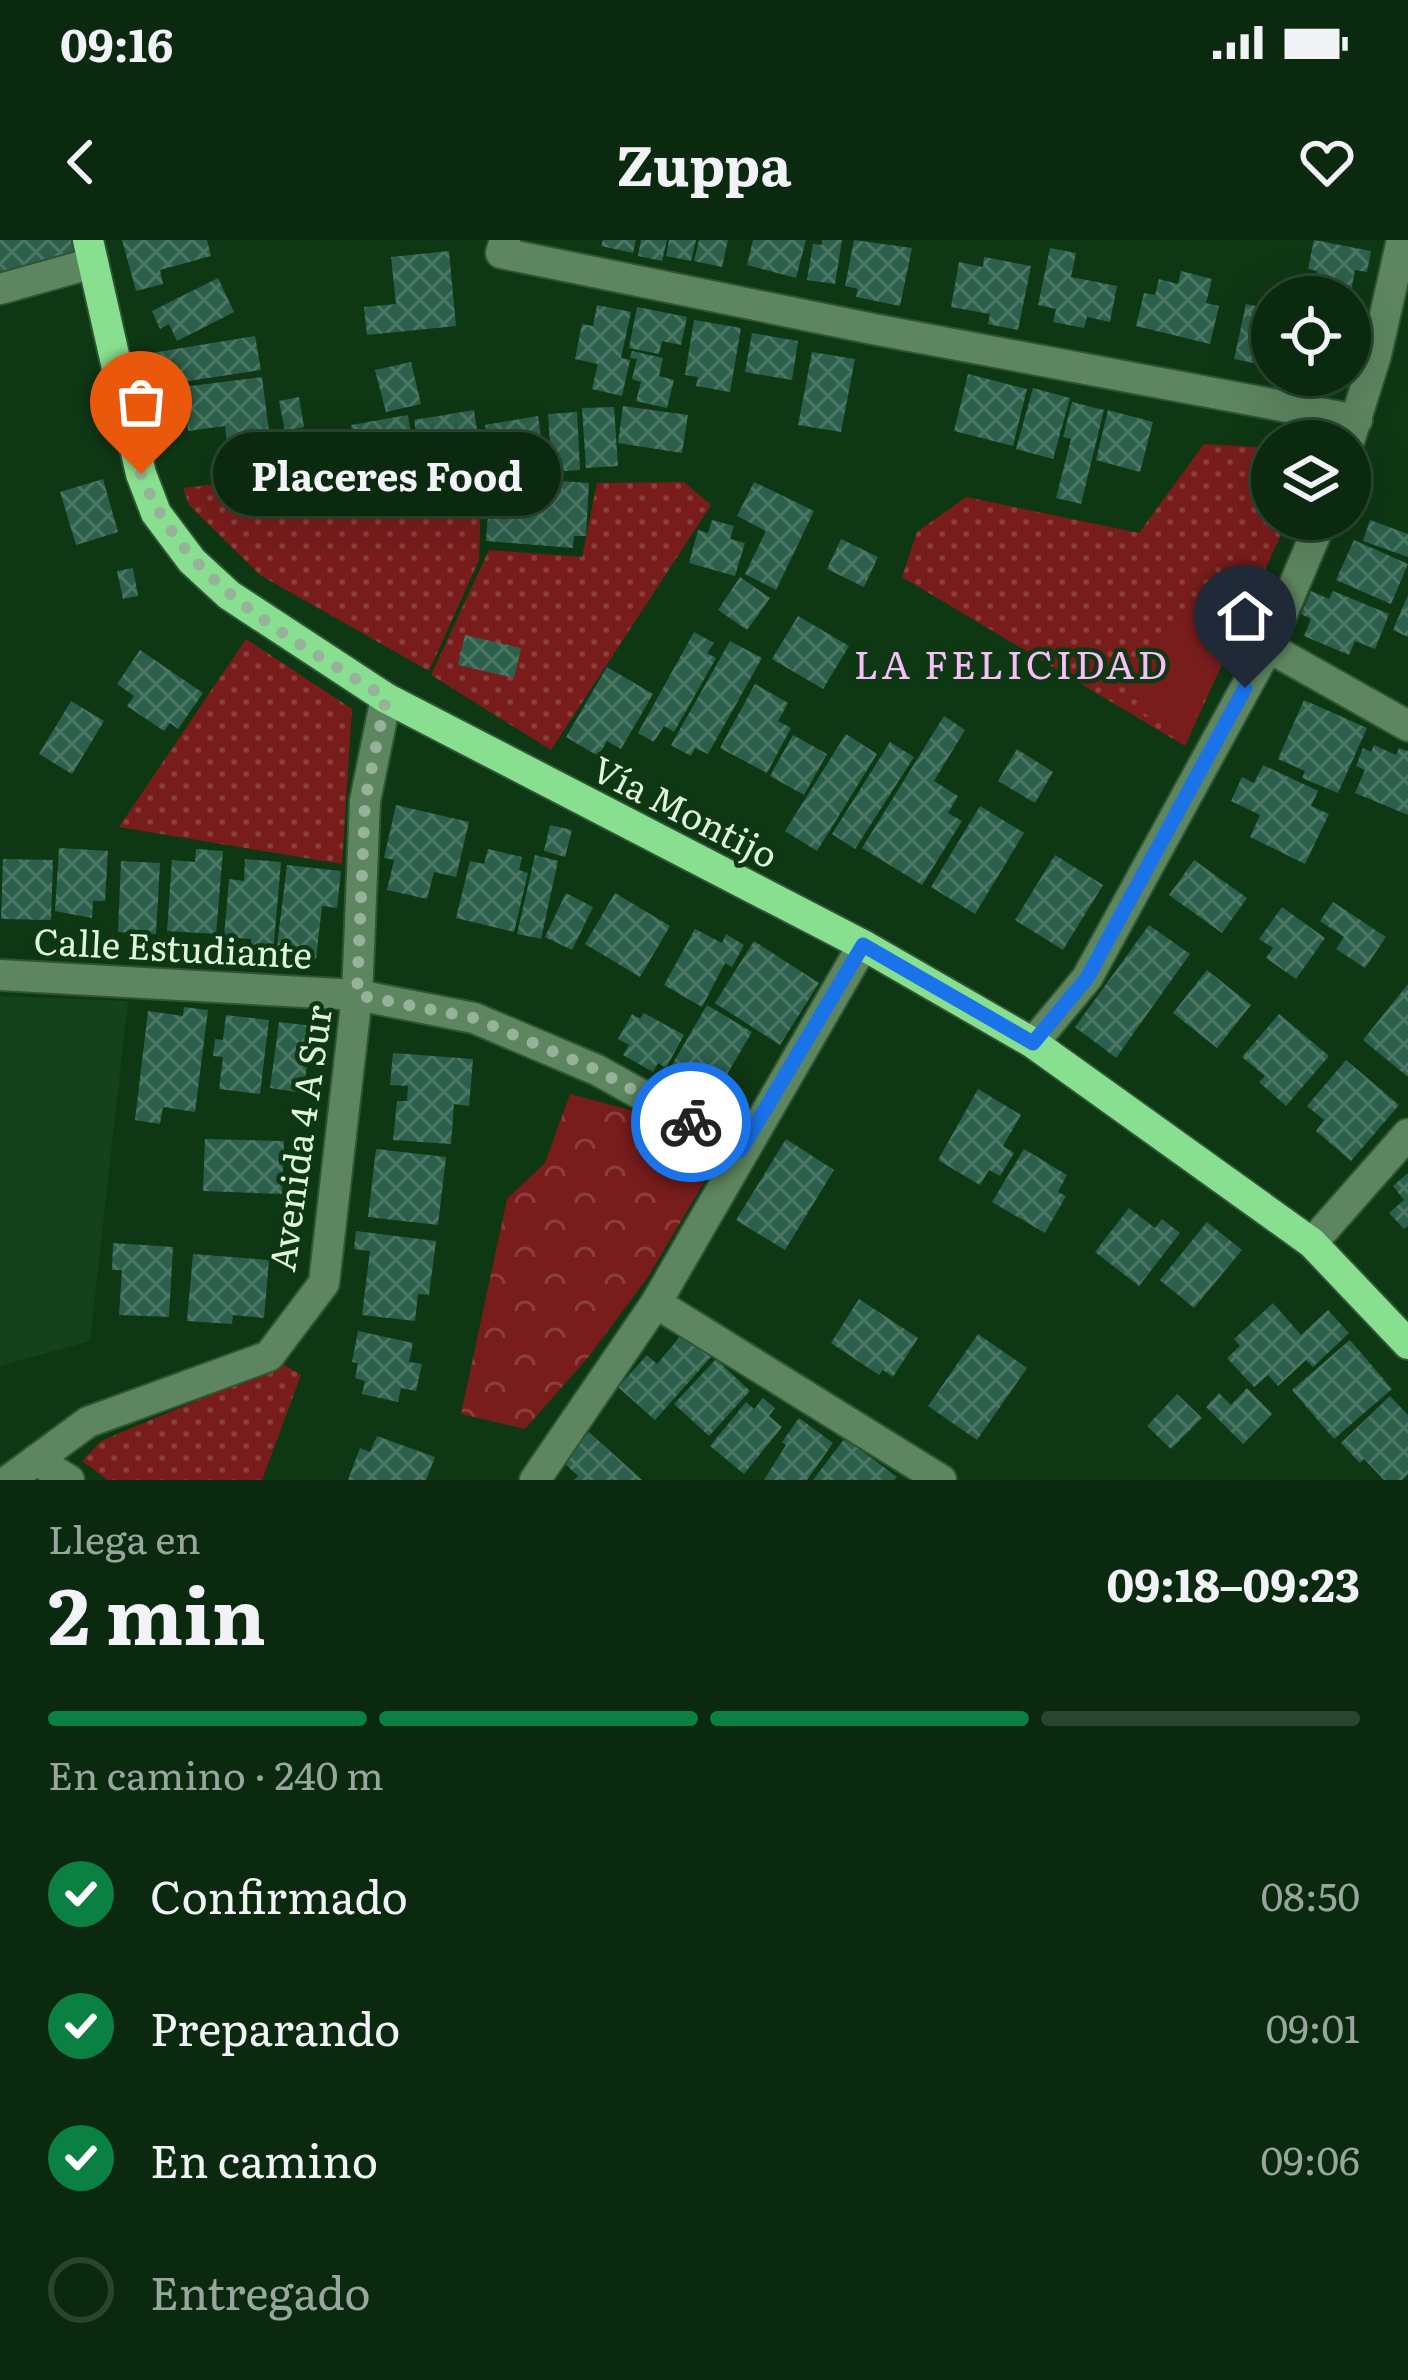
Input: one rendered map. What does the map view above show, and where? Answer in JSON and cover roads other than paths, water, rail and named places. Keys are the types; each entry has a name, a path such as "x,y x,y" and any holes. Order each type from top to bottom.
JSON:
{"main road":[{"name":"Vía Montijo","path":"91,251 136,454 156,513 192,561 229,596 386,698 863,945 1033,1043 1312,1243 1408,1344"}],"street":[{"path":"505,240 501,253 1305,420"},
{"path":"1356,420 1402,240"},
{"path":"0,289 91,251"},
{"path":"1033,1043 1087,978 1268,646 1313,540"},
{"path":"1268,646 1408,726"},
{"name":"Avenida 4 A Sur","path":"9,1480 88,1422 269,1356 324,1283 357,995 365,801 386,698"},
{"path":"535,1480 656,1303 863,945"},
{"name":"Calle Estudiante","path":"0,975 357,995 474,1018 597,1070 741,1150"},
{"path":"1312,1243 1408,1134"},
{"path":"656,1303 941,1480"},
{"path":"36,1460 69,1480"}],"place":[{"name":"Placeres Food","path":"141,474"}],"district":[{"name":"LA FELICIDAD","path":"1012,662"}]}
